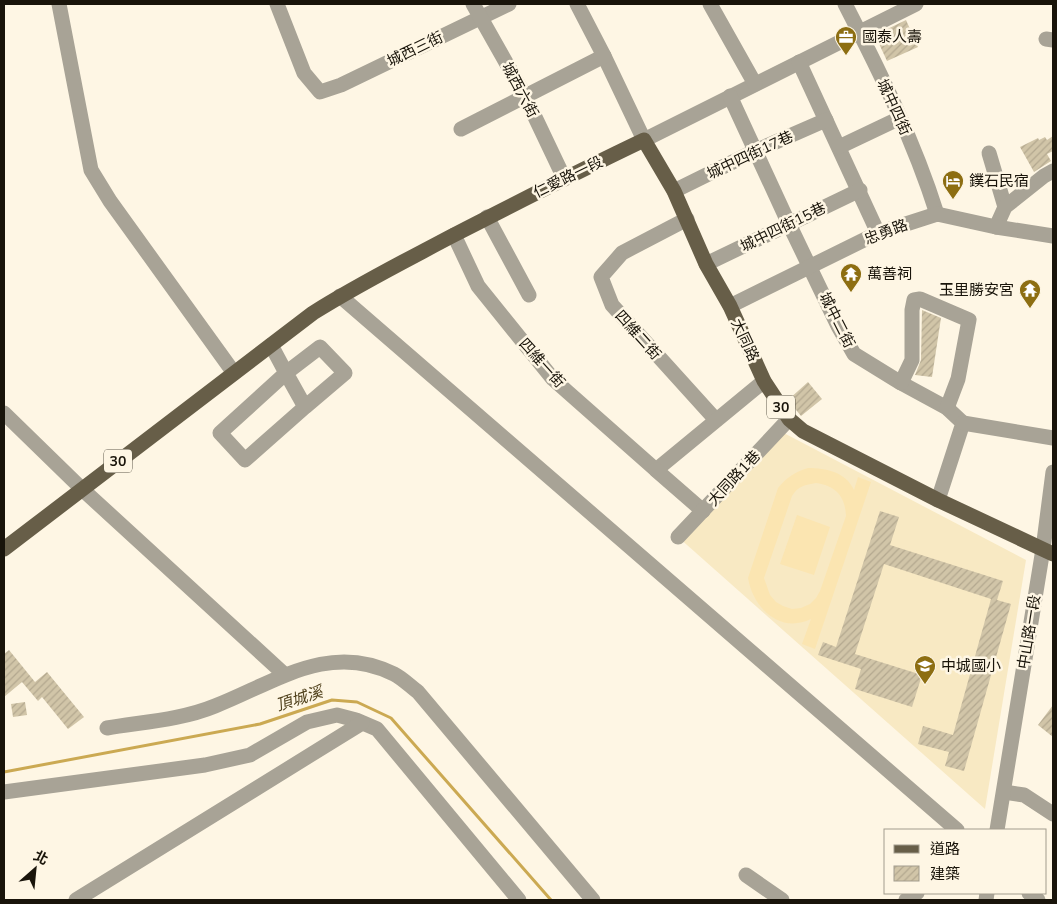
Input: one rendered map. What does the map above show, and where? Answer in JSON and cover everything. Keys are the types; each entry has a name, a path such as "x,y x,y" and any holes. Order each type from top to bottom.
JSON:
{"main road":[{"name":"仁愛路一段","path":"234,373 313,313 360,284 487,217 644,140"},
{"name":"大同路","path":"644,140 674,191 706,264 730,306 764,381 789,420 803,431 938,500 1048,551"},
{"name":"30","path":"4,548 234,373"},
{"path":"1048,551 1053,568"}],"street":[{"path":"59,4 92,170 110,201 234,373"},
{"name":"城西六街","path":"473,4 525,96 564,178"},
{"name":"城西三街","path":"283,6 304,73 320,92 342,85 508,4"},
{"name":"大同路","path":"576,4 604,56 644,140"},
{"path":"710,4 755,84"},
{"name":"城中四街","path":"844,4 900,118 924,173 937,214"},
{"name":"仁愛路一段","path":"644,140 916,4"},
{"path":"461,129 604,56"},
{"path":"800,62 878,233"},
{"name":"城中二街","path":"730,96 838,326 854,354 947,408 963,423"},
{"path":"839,147 900,118"},
{"name":"城中四街17巷","path":"674,191 755,151 826,120"},
{"path":"988,153 1005,207"},
{"path":"996,227 1005,207 1053,171"},
{"name":"城中四街15巷","path":"706,264 860,190"},
{"path":"937,214 996,227 1053,236"},
{"name":"忠勇路","path":"730,306 878,233 937,214"},
{"path":"487,217 529,295"},
{"name":"四維二街","path":"687,219 622,253 601,277 612,305 716,420"},
{"name":"四維一街","path":"454,235 478,286 553,379 703,511"},
{"path":"340,296 956,829"},
{"path":"901,383 912,360 912,310 914,300 920,299 969,320 958,379 947,408"},
{"path":"270,345 305,407"},
{"path":"320,347 345,373 245,460 220,433 286,373 320,347"},
{"path":"656,470 764,381"},
{"path":"4,413 82,489 284,674"},
{"name":"大同路1巷","path":"678,537 789,420"},
{"path":"938,500 963,423 1053,438"},
{"name":"中山路一段","path":"997,829 1048,551 1053,472"},
{"path":"107,728 182,716 213,707 284,674 328,662 364,662 395,674 418,692 593,900"},
{"path":"4,792 205,765 250,755 308,722 337,715 377,730 519,900"},
{"path":"76,900 362,723"},
{"path":"1004,792 1024,795 1053,814"},
{"path":"746,875 782,900"}],"shaded area":[{"name":"中城國小","path":"780,431 1026,560 985,809 678,537"},
{"path":"808,468 835,472 846,479 854,490 858,477 871,482 815,649 802,644 811,619 800,623 779,621 762,608 751,589 748,578 778,488 795,473","holes":["823,484 838,493 844,503 846,516 816,598 810,604 792,609 776,602 770,595 764,578 792,496 799,488 805,485"]},
{"path":"797,515 830,527 814,575 780,564"}],"building":[{"path":"906,20 918,47 887,61 875,35"},
{"path":"1053,136 1053,151 1047,154 1051,161 1034,172 1020,147 1038,138 1039,140 1045,137 1047,140"},
{"path":"922,310 941,318 932,377 915,375 921,360"},
{"path":"808,382 822,399 801,416 788,400"},
{"path":"880,511 899,517 890,545 1003,581 997,600 1011,604 964,771 945,766 949,752 918,744 923,726 953,735 991,599 884,564 855,654 922,675 912,707 855,689 861,669 818,655 823,642 836,647"},
{"path":"9,650 35,682 47,672 84,717 68,729 42,697 38,701 22,682 4,697 4,654"},
{"path":"25,702 27,715 13,717 11,704"},
{"path":"1053,705 1053,737 1038,725"}],"waterway":[{"name":"頂城溪","path":"4,772 260,724 332,700 357,702 391,718 551,900"}],"place":[{"name":"國泰人壽","path":"846,56"},
{"name":"鏷石民宿","path":"953,200"},
{"name":"萬善祠","path":"851,293"},
{"name":"玉里勝安宮","path":"1030,309"},
{"name":"中城國小","path":"925,685"}]}
